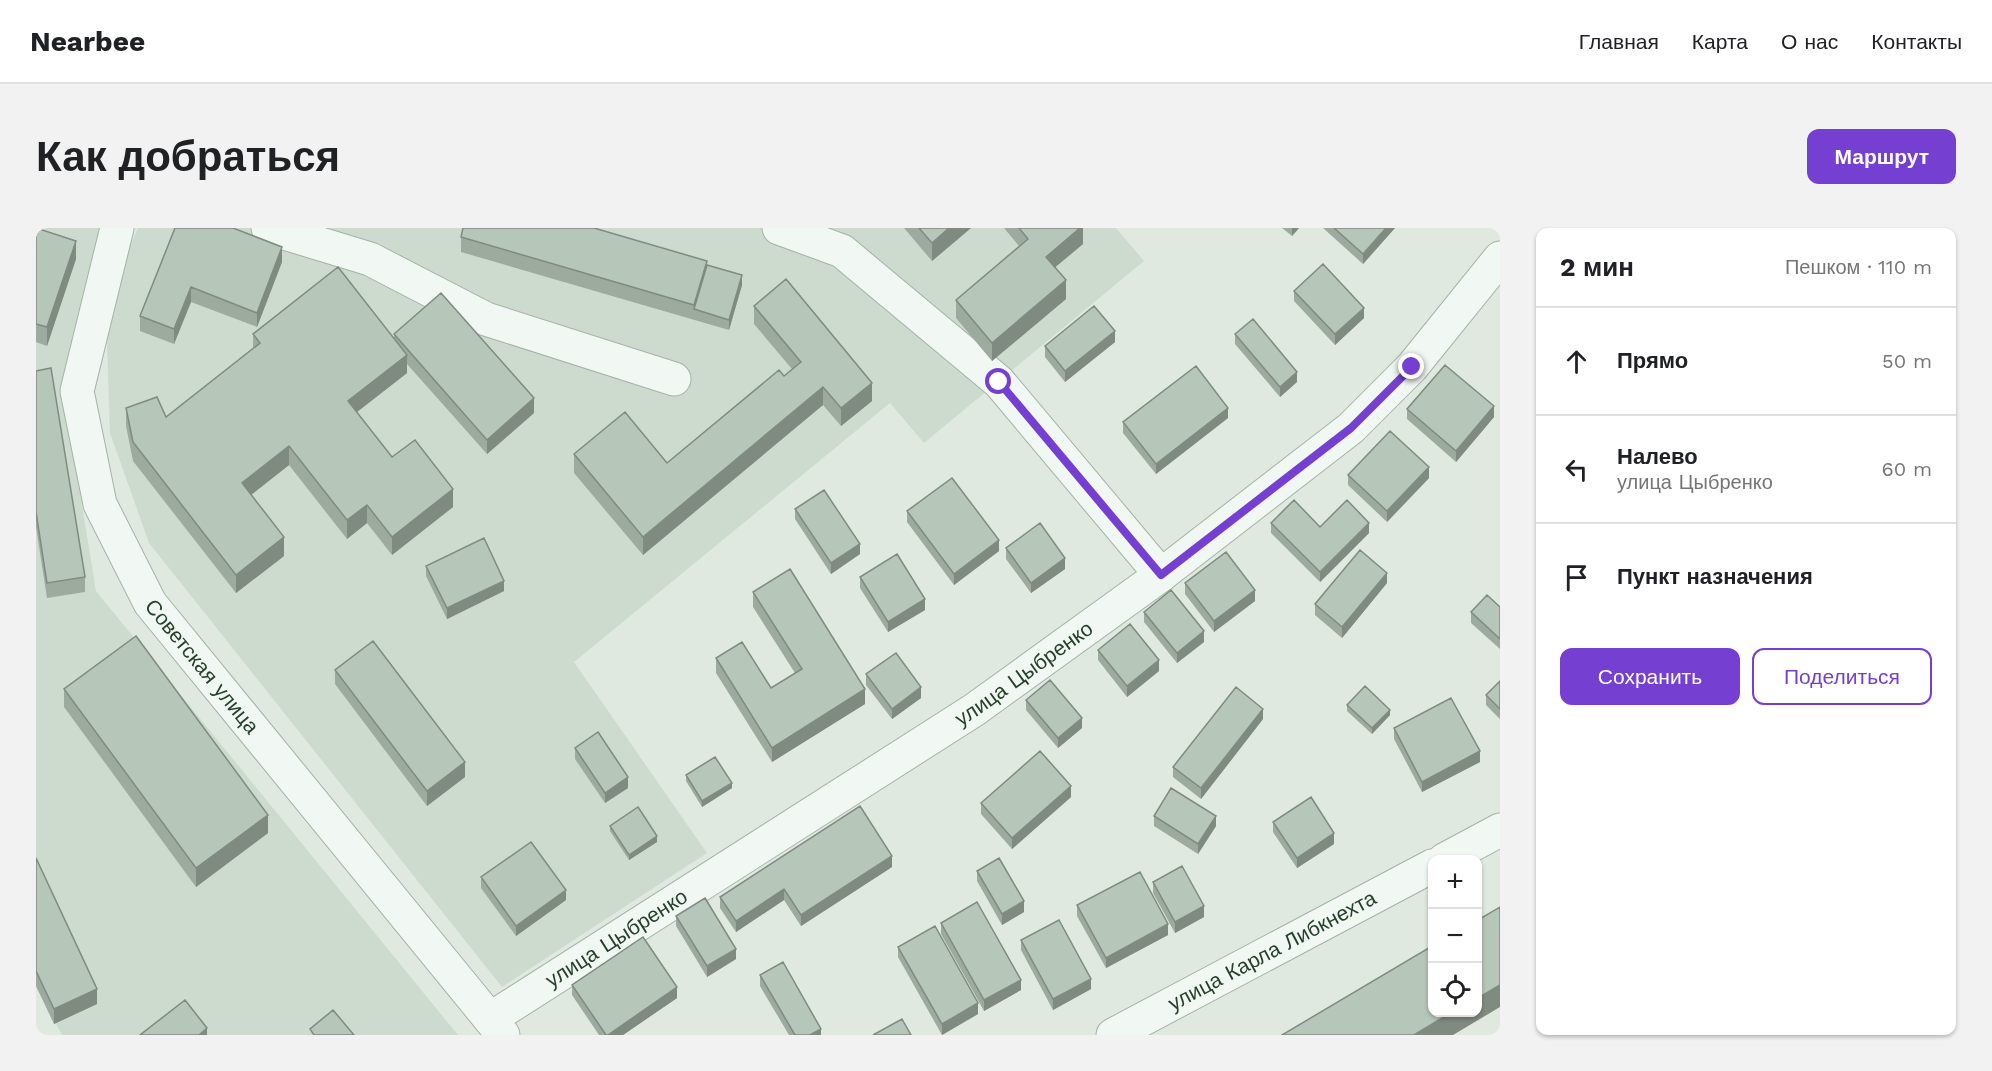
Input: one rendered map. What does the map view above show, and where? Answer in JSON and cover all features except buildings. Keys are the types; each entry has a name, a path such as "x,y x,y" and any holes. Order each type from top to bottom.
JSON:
{"street":[{"name":"Советская улица","path":"117,228 77,392 100,504 150,603 496,1027"},
{"path":"268,228 370,259 486,319 674,379"},
{"path":"779,228 842,251 999,382 1161,575"},
{"name":"улица Цыбренко","path":"496,1027 974,710 1161,575 1351,428 1412,367 1500,258"},
{"path":"1453,855 1500,830"},
{"name":"улица Карла Либкнехта","path":"1113,1035 1428,868"}],"shaded area":[{"path":"36,228 100,228 62,383 96,591 458,1035 62,1035 36,987"},
{"path":"138,228 1116,228 1144,261 924,443 890,403 574,662 707,853 502,987 149,543 110,433 107,343 123,262"}],"route":[{"path":"999,382 1161,575 1351,428 1412,367"}]}
